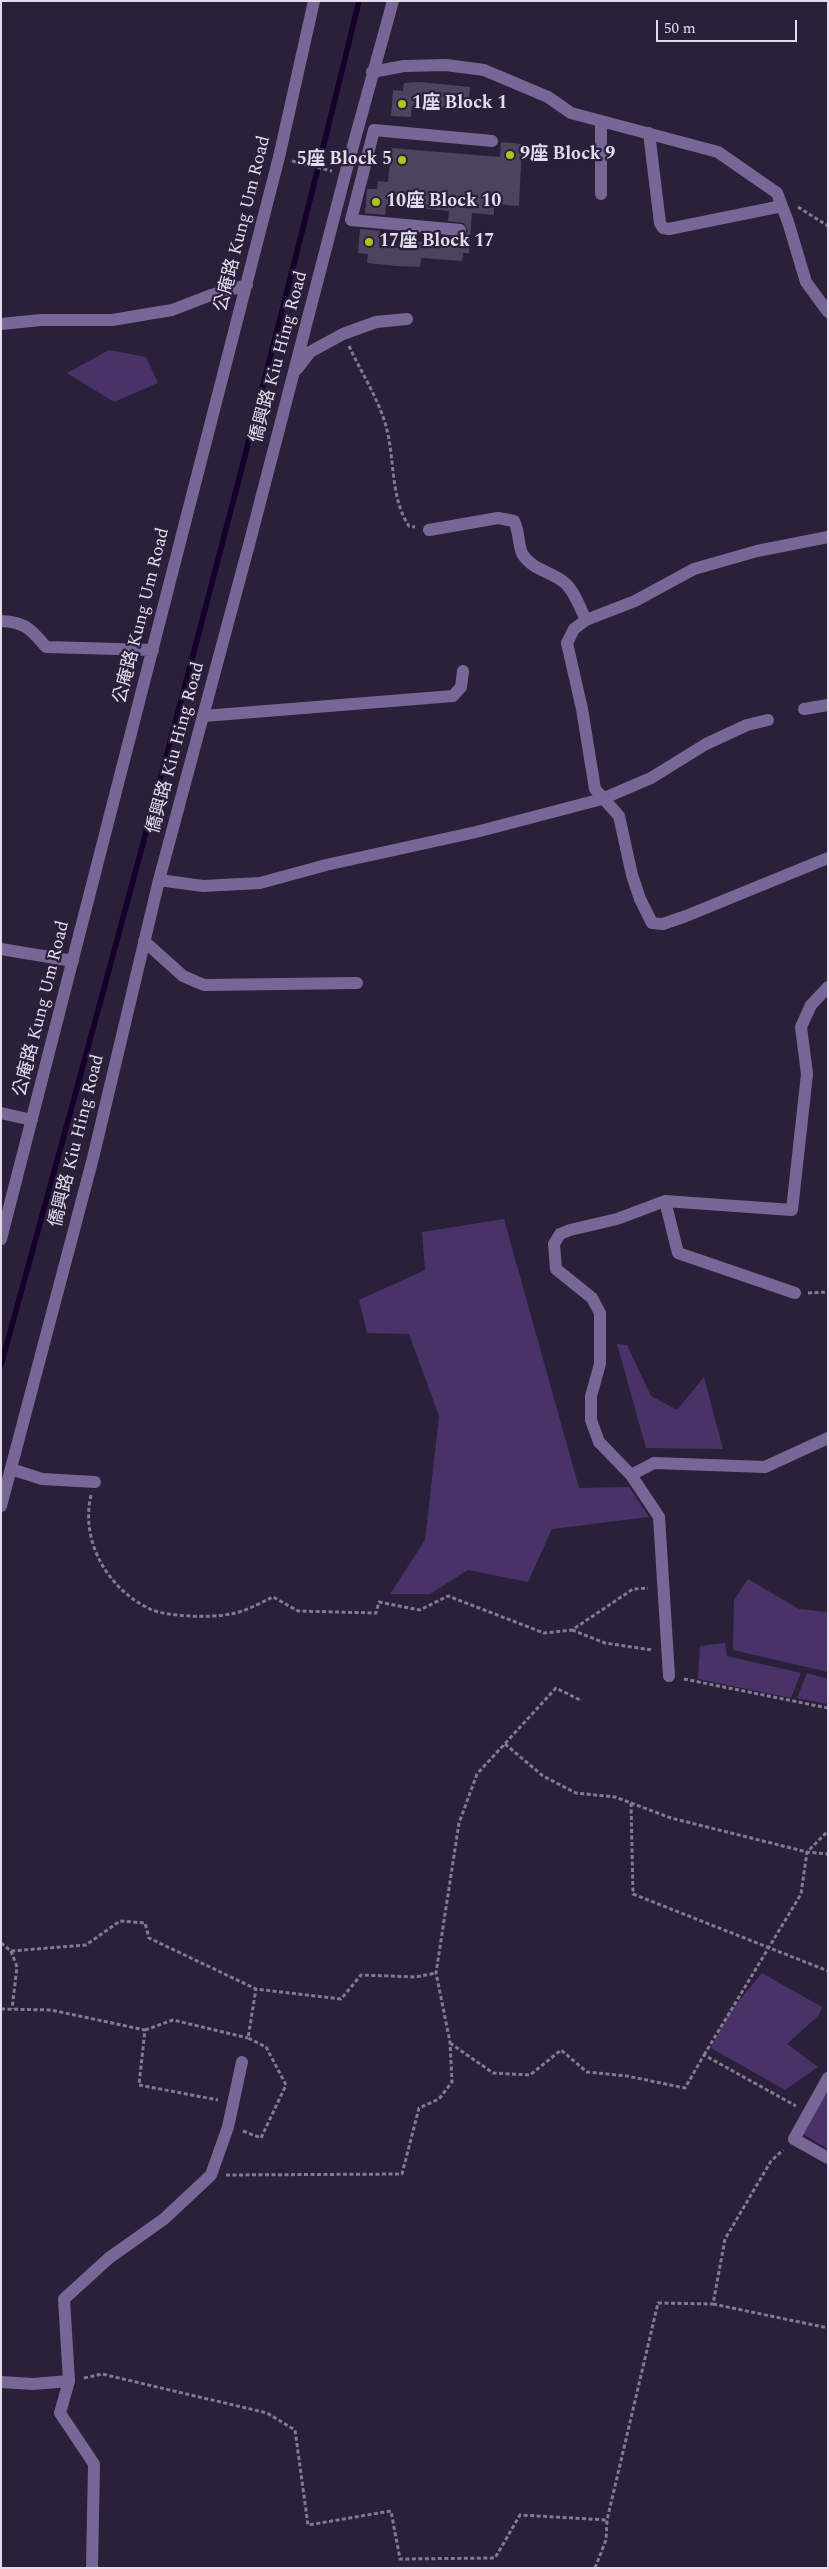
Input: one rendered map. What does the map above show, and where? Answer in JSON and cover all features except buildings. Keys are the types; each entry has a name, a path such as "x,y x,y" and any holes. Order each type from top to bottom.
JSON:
{"street":[{"name":"公庵路 Kung Um Road","path":"1,1239 247,285 288,120 314,1"},
{"name":"僑興路 Kiu Hing Road","path":"1,1506 98,1136 159,880 204,716 372,72 393,1"},
{"path":"372,72 404,66 446,65 484,70 548,97 571,113 718,152 777,193 806,282 828,312"},
{"path":"601,121 601,194"},
{"path":"460,230 352,220 374,130 492,141"},
{"path":"649,133 660,223 663,228 669,229 782,206"},
{"path":"351,154 368,155"},
{"path":"1,324 41,320 112,320 172,310 211,295 247,285"},
{"path":"293,375 310,352 343,334 376,322 407,319"},
{"path":"429,530 498,518 514,521 519,531 521,553 534,568 564,581 572,590 586,620"},
{"path":"828,537 757,551 694,569 635,601 586,620 574,629 567,643 582,709 595,789 602,800 620,816 635,883 640,899 652,923 663,924 686,916 828,858"},
{"path":"1,621 18,622 33,631 46,647 153,650"},
{"path":"204,716 453,696 461,687 463,671"},
{"path":"804,709 828,705"},
{"path":"159,880 203,886 260,883 326,865 476,832 602,800 652,778 706,744 747,725 768,720"},
{"path":"144,941 183,976 204,985 357,983"},
{"path":"1,949 73,960"},
{"path":"669,1676 659,1517 630,1475 599,1442 591,1420 591,1396 600,1364 600,1313 592,1298 556,1269 554,1244 560,1234 570,1230 617,1219 665,1202 792,1210 807,1074 801,1027 810,1005 828,987"},
{"path":"1,1113 32,1120"},
{"path":"665,1202 678,1253 795,1293"},
{"path":"630,1475 654,1463 765,1467 828,1438"},
{"path":"11,1469 42,1479 94,1482"},
{"path":"92,2568 94,2464 60,2413 69,2381 64,2299 109,2258 164,2219 211,2175 228,2127 242,2062"},
{"path":"828,2078 794,2139 828,2158"},
{"path":"1,2382 32,2384 69,2381"}],"path":[{"path":"287,159 334,172"},
{"path":"777,193 828,226"},
{"path":"343,334 378,403 386,427 400,514 409,526 429,530"},
{"path":"94,1482 88,1508 91,1539 98,1560 122,1591 151,1609 198,1617 232,1614 273,1597 298,1611 376,1613 379,1602 420,1610 448,1596 544,1633 572,1630 605,1643 668,1652"},
{"path":"572,1630 632,1589 664,1587"},
{"path":"669,1676 828,1708"},
{"path":"211,2175 402,2174 419,2108 439,2099 452,2082 450,2042 436,1972 459,1823 477,1774 556,1688 582,1701"},
{"path":"505,1744 543,1776 576,1793 615,1797 671,1818 807,1852 828,1854"},
{"path":"631,1803 632,1894 828,1971"},
{"path":"450,2042 493,2073 530,2075 561,2050 586,2072 627,2076 685,2088 802,1894 807,1852 828,1831"},
{"path":"11,1951 86,1945 120,1922 145,1923 149,1938 256,1989 341,1999 361,1975 416,1977 436,1972"},
{"path":"1,1942 11,1951 17,1967 12,2009"},
{"path":"248,2038 256,1989"},
{"path":"1,2008 51,2010 145,2030 173,2020 248,2038 266,2047 286,2085 262,2138 228,2127"},
{"path":"145,2030 138,2085 233,2104"},
{"path":"704,2055 808,2113"},
{"path":"713,2304 726,2238 771,2161 794,2139"},
{"path":"595,2568 606,2540 607,2520 658,2303 713,2304 828,2328"},
{"path":"69,2381 102,2374 267,2413 295,2430 308,2525 391,2511 400,2559 495,2558 520,2516 607,2520"}],"shaded area":[{"path":"109,350 146,357 158,383 114,402 67,373"},
{"path":"504,1219 579,1488 629,1487 649,1517 552,1529 528,1582 468,1570 430,1594 390,1594 425,1540 439,1416 409,1334 367,1333 359,1300 425,1270 422,1232"},
{"path":"617,1344 627,1345 651,1396 677,1410 704,1377 723,1449 646,1448"},
{"path":"748,1579 799,1609 828,1612 828,1672 733,1650 734,1600"},
{"path":"725,1643 727,1656 801,1673 791,1698 698,1679 700,1646"},
{"path":"807,1673 828,1679 828,1704 797,1698"},
{"path":"762,1973 822,2007 819,2015 787,2044 818,2067 785,2090 711,2048 728,2014"},
{"path":"828,2086 828,2149 801,2133"}],"waterway":[{"path":"1,1365 230,514 359,1"}],"place":[{"name":"1座 Block 1","path":"402,104"},
{"name":"9座 Block 9","path":"510,155"},
{"name":"5座 Block 5","path":"402,160"},
{"name":"10座 Block 10","path":"376,202"},
{"name":"17座 Block 17","path":"369,242"}]}
